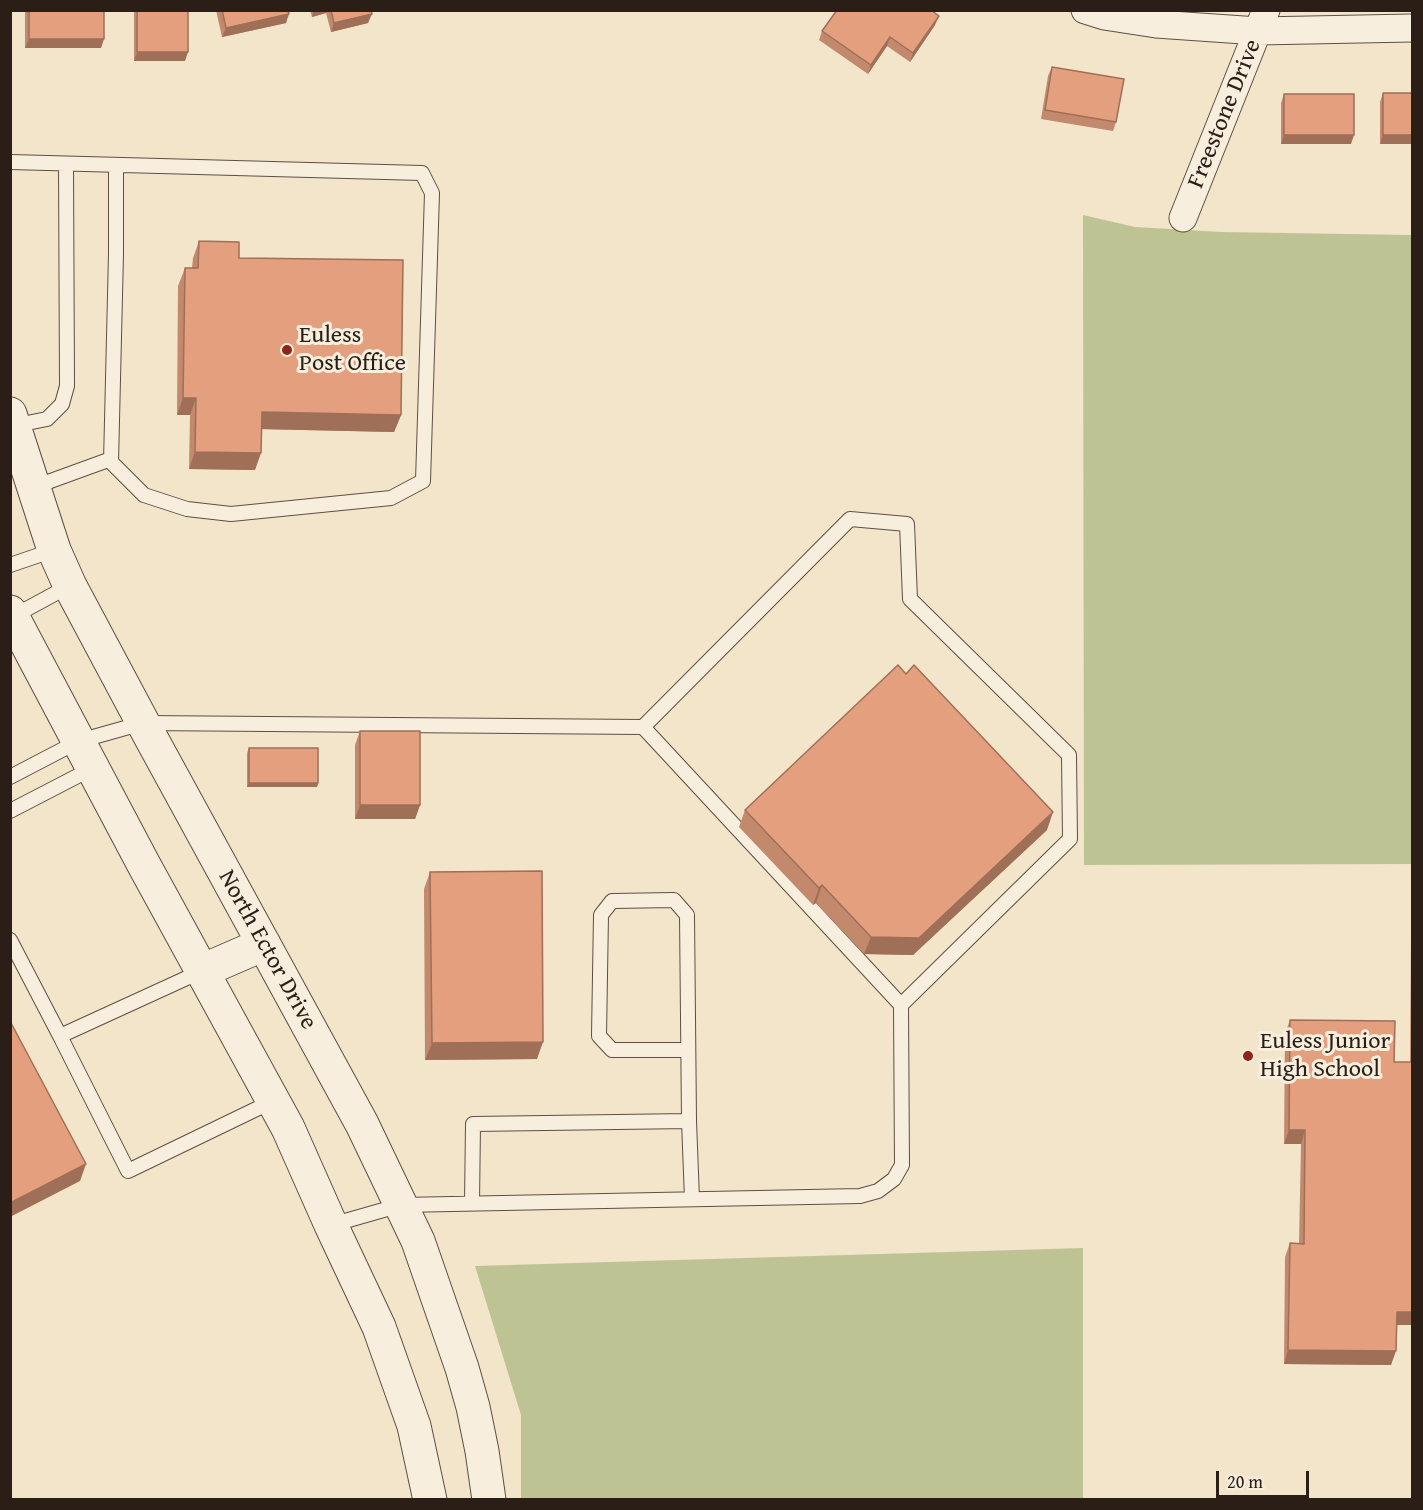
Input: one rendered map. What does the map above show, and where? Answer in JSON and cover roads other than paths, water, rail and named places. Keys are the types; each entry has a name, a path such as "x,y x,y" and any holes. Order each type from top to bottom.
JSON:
{"street":[{"path":"1085,10 1104,16 1156,24 1262,21 1413,28"},
{"name":"Freestone Drive","path":"1183,218 1262,21"},
{"name":"North Ector Drive","path":"12,422 54,550 70,586 362,1124 418,1240 462,1368 482,1451 489,1500"},
{"path":"11,615 288,1128 379,1327 414,1426 430,1500"},
{"path":"202,971 264,944"}],"lane":[{"path":"10,162 422,173 432,193 423,481 391,498 231,514 187,509 144,495 111,462 116,165"},
{"path":"12,422 47,418 62,404 68,386 66,164"},
{"path":"34,487 111,459"},
{"path":"10,811 86,754 143,723 643,726 850,519 907,524 910,599 1069,755 1070,839 901,1005"},
{"path":"10,565 54,550"},
{"path":"11,615 70,586"},
{"path":"331,1225 400,1204 860,1196 878,1191 894,1179 902,1165 901,1005 643,726"},
{"path":"10,777 86,754"},
{"path":"688,1050 612,1050 599,1036 601,915 612,901 674,900 687,915 692,1199"},
{"path":"10,940 128,1170 273,1101"},
{"path":"60,1036 202,971"},
{"path":"472,1203 473,1124 689,1121"}],"place":[{"name":"Euless Post Office","path":"287,350"},
{"name":"Euless Junior High School","path":"1248,1056"}]}
